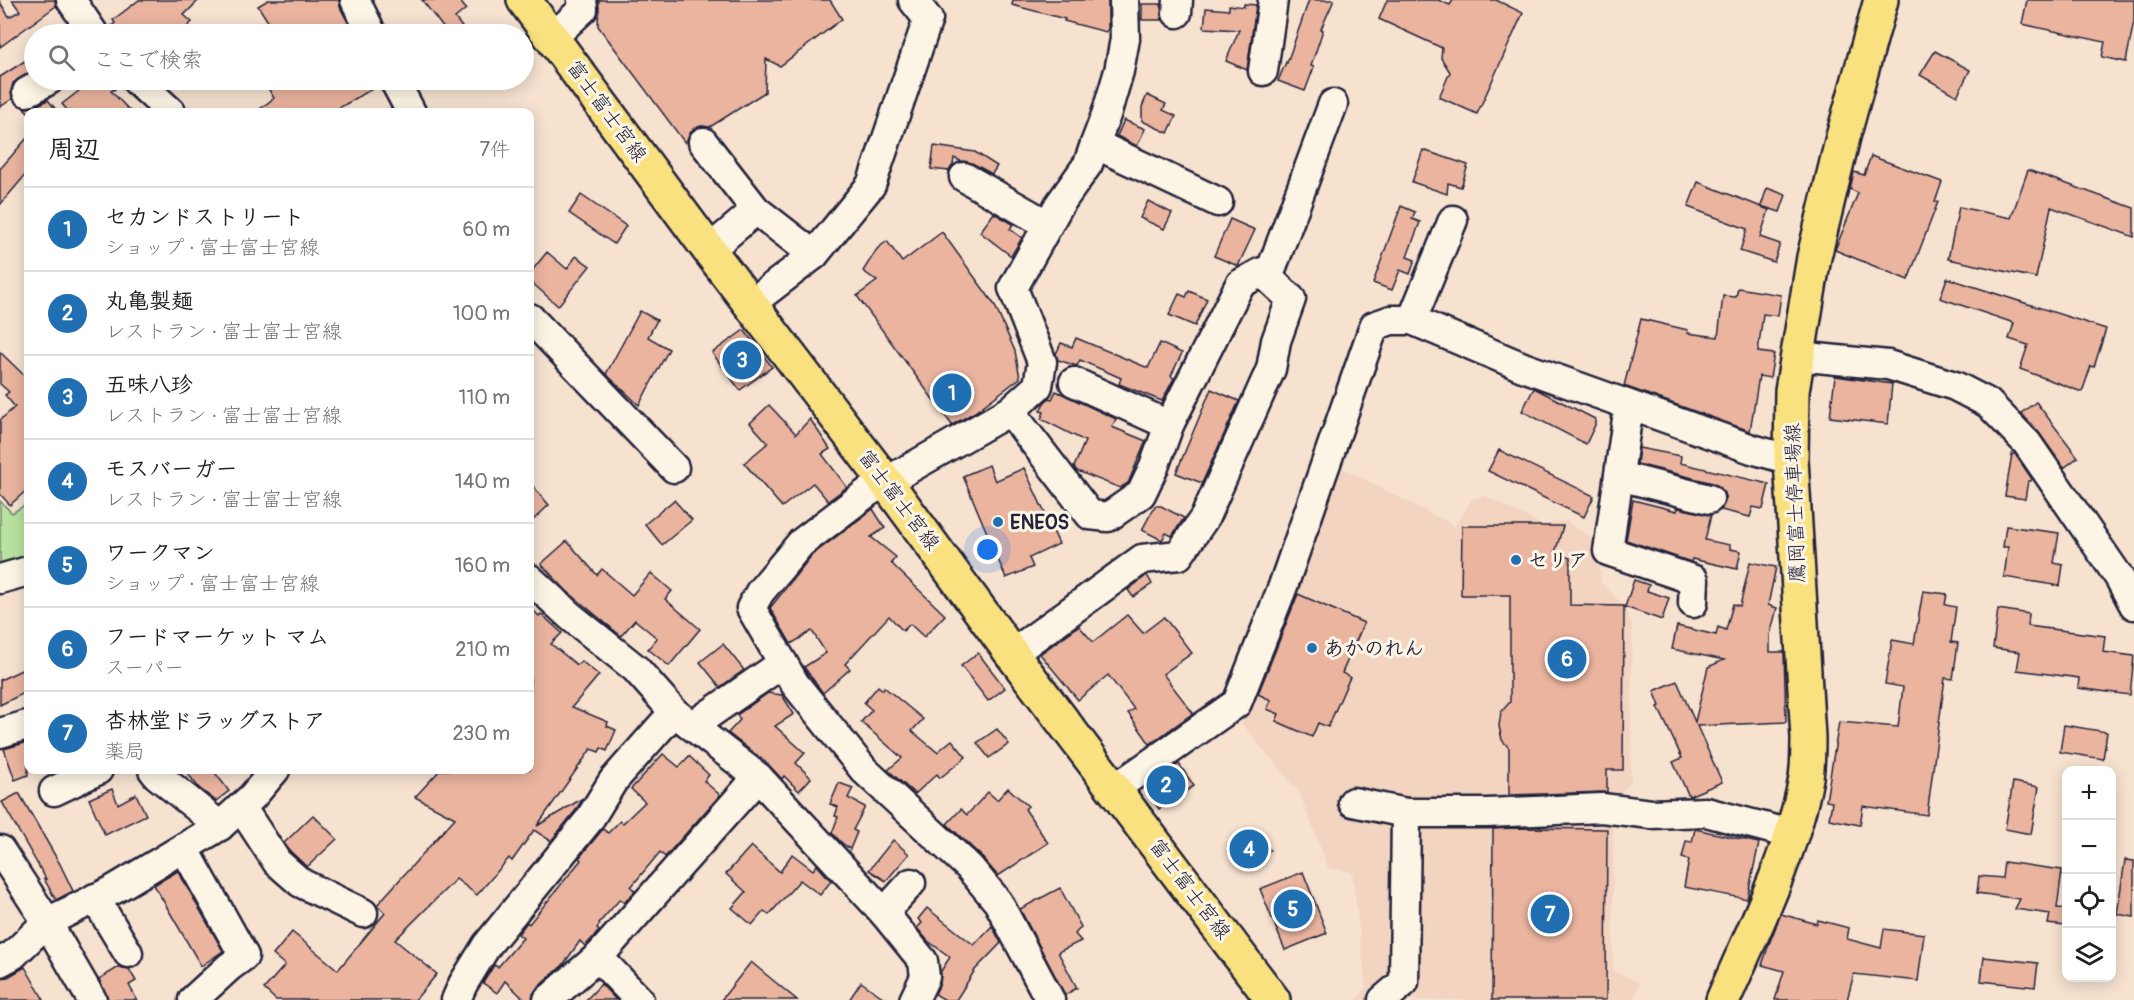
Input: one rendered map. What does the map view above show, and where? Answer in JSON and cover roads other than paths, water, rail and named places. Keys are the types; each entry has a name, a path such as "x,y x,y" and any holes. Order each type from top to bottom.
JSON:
{"main road":[{"name":"富士富士宮線","path":"524,0 709,250 886,482 1012,654 1273,1000"},
{"name":"鷹岡富士停車場線","path":"1723,1000 1785,854 1800,807 1806,775 1808,736 1791,460 1792,391 1814,257 1843,137 1881,0"}],"street":[{"path":"71,0 87,24"},
{"path":"356,0 367,24"},
{"path":"553,37 583,9 582,0"},
{"path":"750,304 814,255 871,185 928,19 914,0"},
{"path":"1050,1000 998,902 969,867 864,770 795,684 751,609 760,592 801,543 868,492 1011,411 1038,386 1042,362 1013,288 1059,205 1088,164 1119,71 1125,39 1124,0"},
{"path":"1263,71 1273,0"},
{"path":"147,90 167,108"},
{"path":"399,90 409,108"},
{"path":"1268,278 1333,104"},
{"path":"703,142 756,210 814,255"},
{"path":"1095,144 1218,202"},
{"path":"964,177 1048,225"},
{"path":"709,250 756,210"},
{"path":"1412,320 1453,220"},
{"path":"1011,411 1090,515 1108,517 1141,494 1170,424 1240,284 1262,272 1291,299 1276,340 1271,369 1205,517 1179,555 1142,559 1012,654"},
{"path":"1114,789 1237,703 1283,586 1374,326 1391,320 1412,320 1523,367 1752,449 1791,460"},
{"path":"534,322 674,468"},
{"path":"1797,356 1888,365 1955,386 1988,403 2027,443 2119,577 2134,604"},
{"path":"1074,382 1170,424"},
{"path":"1629,405 1608,551 1694,580 1693,603"},
{"path":"1619,476 1709,499"},
{"path":"0,579 24,572"},
{"path":"534,583 570,616 636,669 683,719 758,777 884,913 923,960 926,977 914,1000"},
{"path":"456,1000 487,945 589,820 613,781 683,719 783,663"},
{"path":"0,734 24,726"},
{"path":"54,791 90,774"},
{"path":"156,774 220,826"},
{"path":"0,962 13,955 47,922 95,898 220,826 252,797 272,774"},
{"path":"548,1000 598,957 758,777"},
{"path":"1353,802 1406,813 1487,813 1602,808 1651,814 1706,813 1791,834"},
{"path":"241,807 277,862 301,883 363,913"},
{"path":"1383,1000 1404,982 1406,813"},
{"path":"184,848 244,956 193,1000"},
{"path":"0,850 47,922 92,1000"},
{"path":"884,913 911,883"},
{"path":"95,898 128,952"},
{"path":"598,957 639,1000"}],"place":[{"name":"五味八珍","path":"742,360"},
{"name":"セカンドストリート","path":"952,393"},
{"name":"ENEOS","path":"998,522"},
{"name":"セリア","path":"1516,560"},
{"name":"あかのれん","path":"1312,648"},
{"name":"フードマーケット マム","path":"1567,659"},
{"name":"丸亀製麺","path":"1166,785"},
{"name":"モスバーガー","path":"1249,849"},
{"name":"ワークマン","path":"1293,909"},
{"name":"杏林堂ドラッグストア","path":"1550,914"}]}
